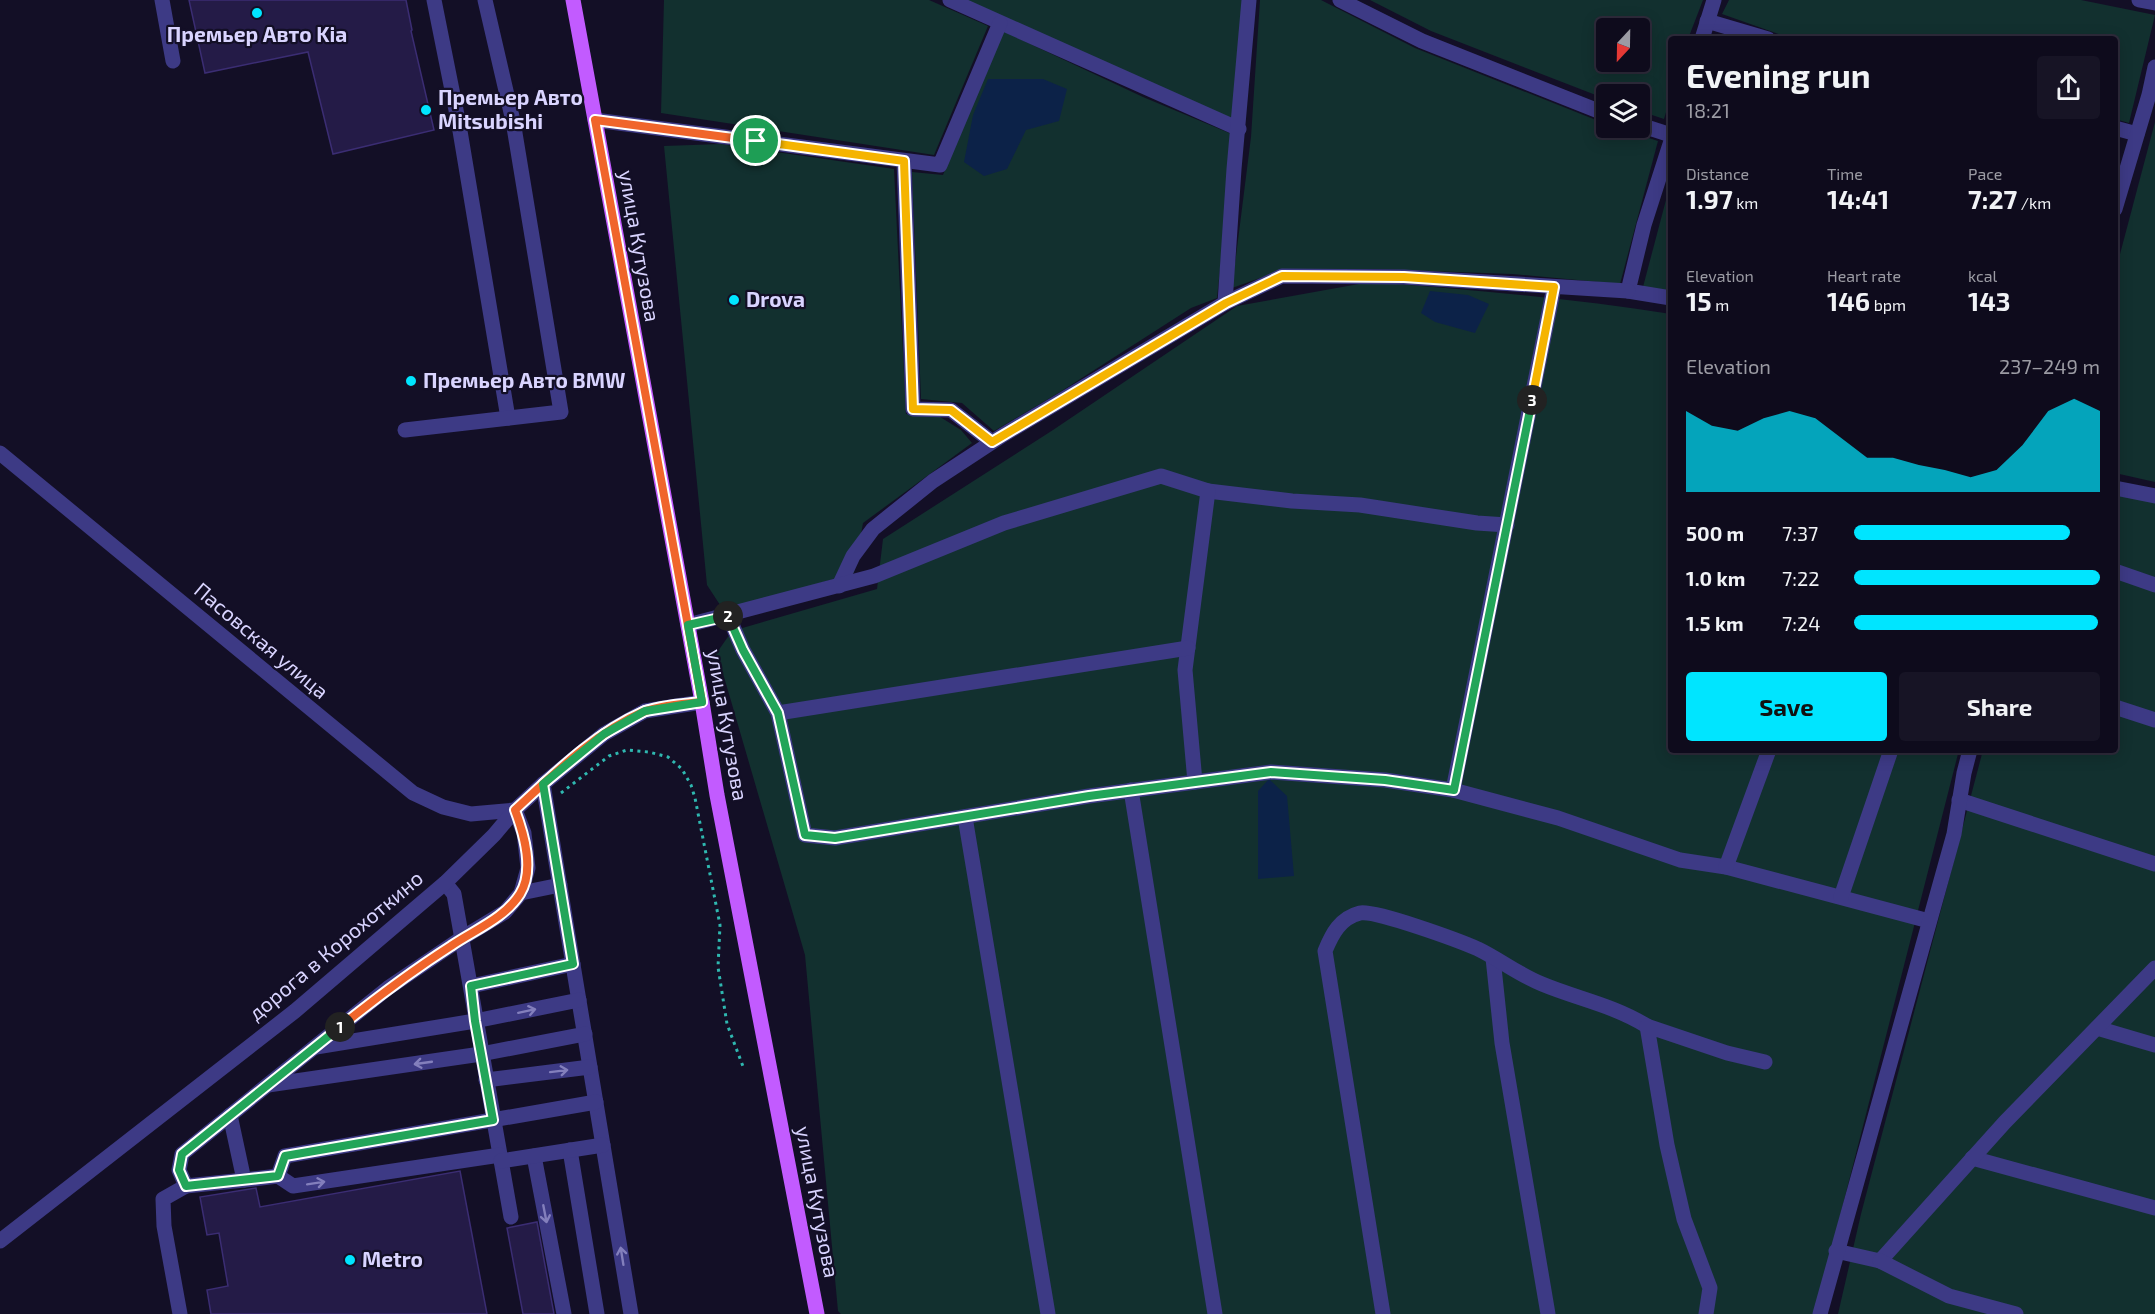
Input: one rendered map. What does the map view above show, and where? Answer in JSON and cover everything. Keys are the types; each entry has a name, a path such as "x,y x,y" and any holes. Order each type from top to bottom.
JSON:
{"main road":[{"name":"улица Кутузова","path":"573,0 702,702 717,795 817,1314"}],"street":[{"path":"162,0 173,61"},
{"path":"434,0 461,136 508,418"},
{"path":"405,430 561,412 513,121 485,0"},
{"path":"950,0 1239,129"},
{"path":"1226,303 1234,168 1249,0"},
{"path":"1340,0 1422,41 1596,110"},
{"path":"1703,36 1714,0"},
{"path":"2139,0 2155,3"},
{"path":"1707,21 1758,36"},
{"path":"595,120 940,165 1000,22"},
{"path":"2118,199 2155,67"},
{"path":"1650,128 1668,134"},
{"path":"2118,129 2138,134"},
{"path":"1628,291 1644,225 1668,150"},
{"path":"904,161 913,409 951,410 992,442"},
{"path":"839,586 853,556 873,529 933,481 992,442 1226,303 1282,276 1404,277 1628,291 1668,298"},
{"path":"1454,790 1554,287"},
{"name":"Пасовская улица","path":"0,453 413,793 443,807 471,814 515,810"},
{"path":"688,625 874,576 1004,523 1161,476 1208,491 1292,501 1360,505 1477,523 1507,525"},
{"path":"2118,489 2155,496"},
{"path":"1196,782 1185,670 1208,491"},
{"path":"2118,572 2155,585"},
{"path":"728,615 743,650 778,713 805,835 835,838 1131,790 1271,772 1385,780 1454,790 1558,818 1680,860 1726,867 1929,921"},
{"path":"778,713 1188,648"},
{"name":"дорога в Корохоткино","path":"0,1241 295,1011 445,883 494,835 515,810 604,734 645,711 702,702"},
{"path":"2118,708 2155,720"},
{"path":"1726,867 1768,753"},
{"path":"1841,897 1890,753"},
{"path":"1820,1314 1954,834 1969,753"},
{"path":"543,784 632,1314"},
{"path":"1131,790 1215,1314"},
{"path":"1959,800 2155,864"},
{"path":"186,1186 179,1170 182,1154 388,988 505,912 521,892 528,868 524,833 515,810"},
{"path":"965,817 1048,1314"},
{"path":"445,883 454,894 511,1217"},
{"path":"521,892 560,885"},
{"path":"1383,1314 1325,951 1331,936 1342,920 1362,913 1391,918 1477,948 1540,984 1628,1014 1647,1026 1727,1053 1765,1062"},
{"path":"1493,958 1502,1043 1548,1314"},
{"path":"471,986 573,964"},
{"path":"1880,1261 2005,1122 2155,968"},
{"path":"314,1047 475,1021 579,1000"},
{"path":"1647,1026 1667,1145 1682,1208 1710,1288 1706,1314"},
{"path":"2097,1028 2155,1045"},
{"path":"267,1085 481,1054 585,1034"},
{"path":"486,1080 590,1066"},
{"path":"278,1176 285,1156 596,1102"},
{"path":"230,1115 244,1180"},
{"path":"180,1314 164,1226 163,1198 186,1186 278,1176 293,1186 500,1158 534,1156 603,1145"},
{"path":"570,1150 597,1314"},
{"path":"534,1156 564,1314"},
{"path":"1972,1158 2155,1208"},
{"path":"1836,1251 1880,1261 1949,1296 2016,1314"}],"path":[{"path":"558,798 564,790 609,756 627,750 668,757 682,769 695,798 720,925 718,966 728,1024 744,1068"}],"green space":[{"path":"664,0 929,0 988,26 934,155 661,113"},
{"path":"965,0 1243,0 1233,119"},
{"path":"1260,0 1321,0 1415,48 1596,120 1596,138 1649,138 1658,141 1620,284 1512,274 1374,269 1280,271 1232,288 1251,137"},
{"path":"1370,0 1703,0 1689,36 1668,36 1668,105 1664,119 1650,114 1650,84 1596,84 1596,95 1431,31"},
{"path":"1729,0 2081,0 2155,15 2129,123 2118,120 2118,36 1784,36 1722,14"},
{"path":"1003,31 1143,97 1234,135 1217,298 1191,308 1060,392 994,431 962,403 921,399 912,172 943,175"},
{"path":"2155,122 2155,482 2118,474 2118,262"},
{"path":"721,144 894,169 906,414 937,415 961,430 972,443 863,523 854,573 724,611 707,585 664,146"},
{"path":"1668,192 1668,291 1643,287"},
{"path":"1370,282 1483,291 1668,314 1668,753 1958,753 1815,1314 841,1314 838,1311 805,955 722,670 711,661 732,631 877,589 883,539 1053,430 1237,306"},
{"path":"2118,493 2155,500 2155,1314 1838,1314 1861,1214 1982,753 2118,753"}],"water":[{"path":"988,79 1043,79 1067,89 1059,121 1026,130 1007,169 984,176 964,162 973,115"},
{"path":"1430,291 1468,295 1489,304 1475,333 1435,322 1421,313"},
{"path":"1269,779 1287,796 1294,876 1258,879 1258,791"}],"building":[{"path":"189,0 406,0 434,130 333,154 308,52 205,73"},
{"name":"Metro","path":"460,1171 487,1314 211,1314 207,1290 228,1286 219,1233 207,1235 200,1197 256,1188 260,1207"},
{"path":"537,1222 554,1314 523,1314 507,1228"}],"place":[{"name":"Премьер Авто Kia","path":"257,13"},
{"name":"Премьер Авто Mitsubishi","path":"426,110"},
{"name":"Drova","path":"734,300"},
{"name":"Премьер Авто BMW","path":"411,381"},
{"name":"Metro","path":"350,1260"}],"route":[{"path":"756,141 595,120 702,702 645,711 604,734 543,784 515,810 524,833 528,868 521,892 505,912 388,988 182,1154 179,1170 186,1186 278,1176 285,1156 493,1120 471,986 573,964 543,784 604,734 645,711 702,702 688,625 728,615 743,650 778,713 805,835 835,838 1089,796 1271,772 1385,780 1454,790 1554,287 1404,277 1282,276 1226,303 992,442 951,410 913,409 904,161 756,141"}]}
